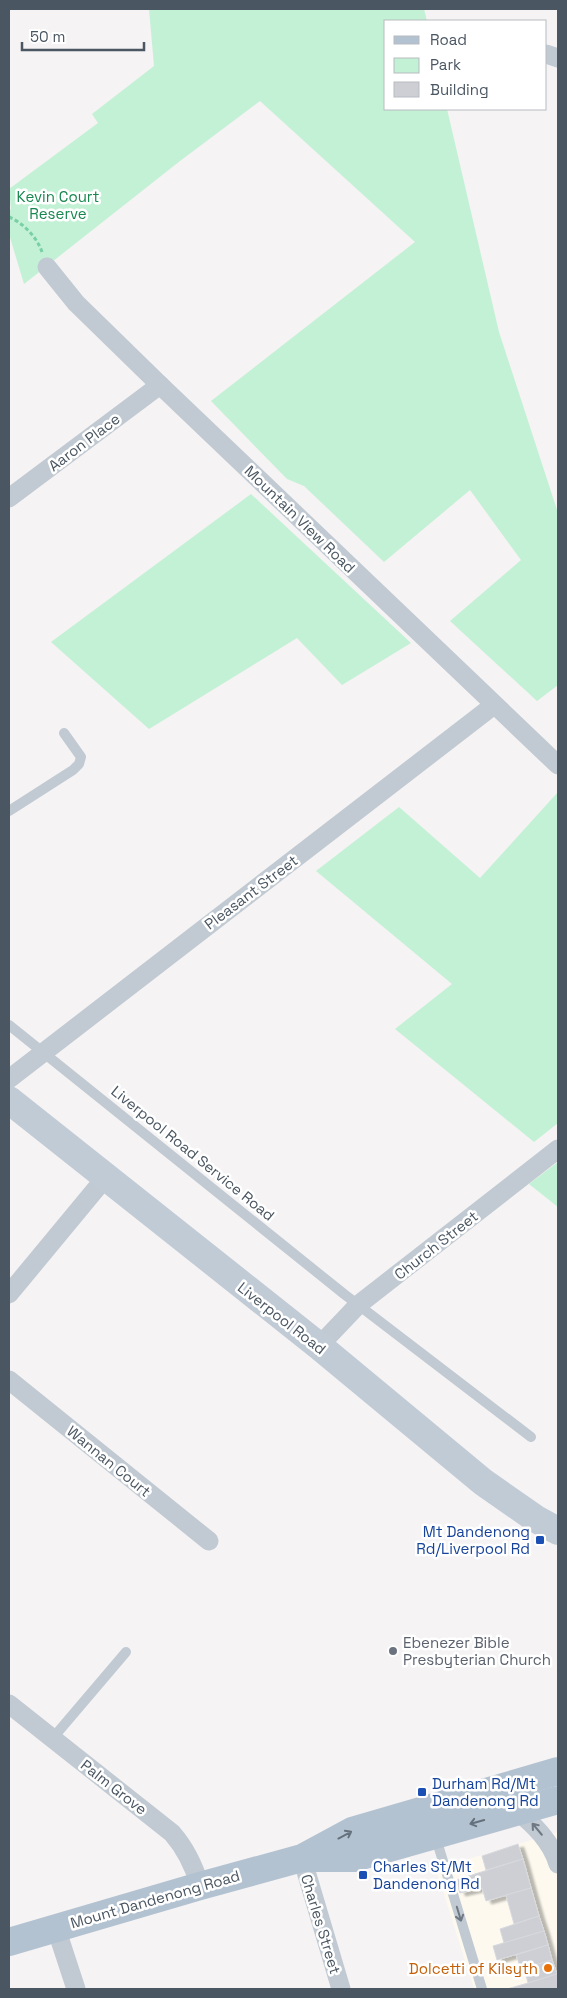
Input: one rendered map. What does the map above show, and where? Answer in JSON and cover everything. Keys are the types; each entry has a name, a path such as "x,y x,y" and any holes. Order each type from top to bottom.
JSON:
{"main road":[{"name":"Liverpool Road","path":"9,1100 319,1346 483,1482 536,1519 558,1531"},
{"name":"Mount Dandenong Road","path":"9,1942 302,1858 352,1831 558,1771"},
{"name":"Mount Dandenong Road","path":"302,1858 354,1858 516,1810 558,1800"}],"street":[{"name":"Mountain View Road","path":"47,267 76,302 160,385 558,765"},
{"name":"Aaron Place","path":"9,498 160,385"},
{"name":"Pleasant Street","path":"9,1079 494,704"},
{"name":"Church Street","path":"319,1346 358,1305 558,1149"},
{"path":"9,1294 105,1178"},
{"name":"Wannan Court","path":"9,1380 209,1541"},
{"name":"Palm Grove","path":"9,1704 172,1833 190,1858 200,1886"},
{"path":"516,1810 534,1825 556,1857"},
{"path":"556,1857 558,1830"},
{"name":"Charles Street","path":"302,1858 341,1989"},
{"path":"56,1928 76,1989"}],"lane":[{"path":"9,811 74,770 79,764 81,757 64,733"},
{"name":"Liverpool Road Service Road","path":"9,1025 358,1305 531,1437"},
{"path":"52,1739 126,1652"},
{"path":"435,1834 482,1989"}],"path":[{"path":"9,217 20,222 40,246 47,267"}],"shaded area":[{"path":"558,1832 558,1989 474,1989 436,1869"}],"green space":[{"name":"Kevin Court Reserve","path":"149,9 424,9 427,20 384,20 384,110 447,110 499,332 558,513 558,685 537,701 450,621 521,560 470,490 384,562 304,486 287,479 211,401 415,242 260,101 180,161 24,284 9,234 9,211 11,209 9,189 98,123 92,114 154,66"},
{"path":"251,494 411,643 342,685 297,638 149,729 51,642"},
{"path":"558,792 558,1123 534,1142 395,1029 452,984 316,871 399,807 480,878"},
{"path":"558,1162 558,1207 529,1184"}],"building":[{"path":"518,1844 523,1859 486,1870 482,1856"},
{"path":"523,1859 531,1888 486,1901 482,1888 460,1893 456,1880"},
{"path":"531,1888 539,1916 514,1924 506,1895"},
{"path":"539,1916 544,1931 504,1943 500,1929"},
{"path":"544,1931 548,1945 497,1960 493,1946"},
{"path":"548,1945 552,1960 521,1969 516,1955"},
{"path":"552,1960 557,1974 528,1983 524,1968"},
{"path":"557,1974 558,1989 507,1989 528,1983"}],"place":[{"name":"Mt Dandenong Rd/Liverpool Rd","path":"540,1540"},
{"name":"Ebenezer Bible Presbyterian Church","path":"393,1651"},
{"name":"Durham Rd/Mt Dandenong Rd","path":"422,1792"},
{"name":"Charles St/Mt Dandenong Rd","path":"363,1875"},
{"name":"Dolcetti of Kilsyth","path":"548,1968"}]}
